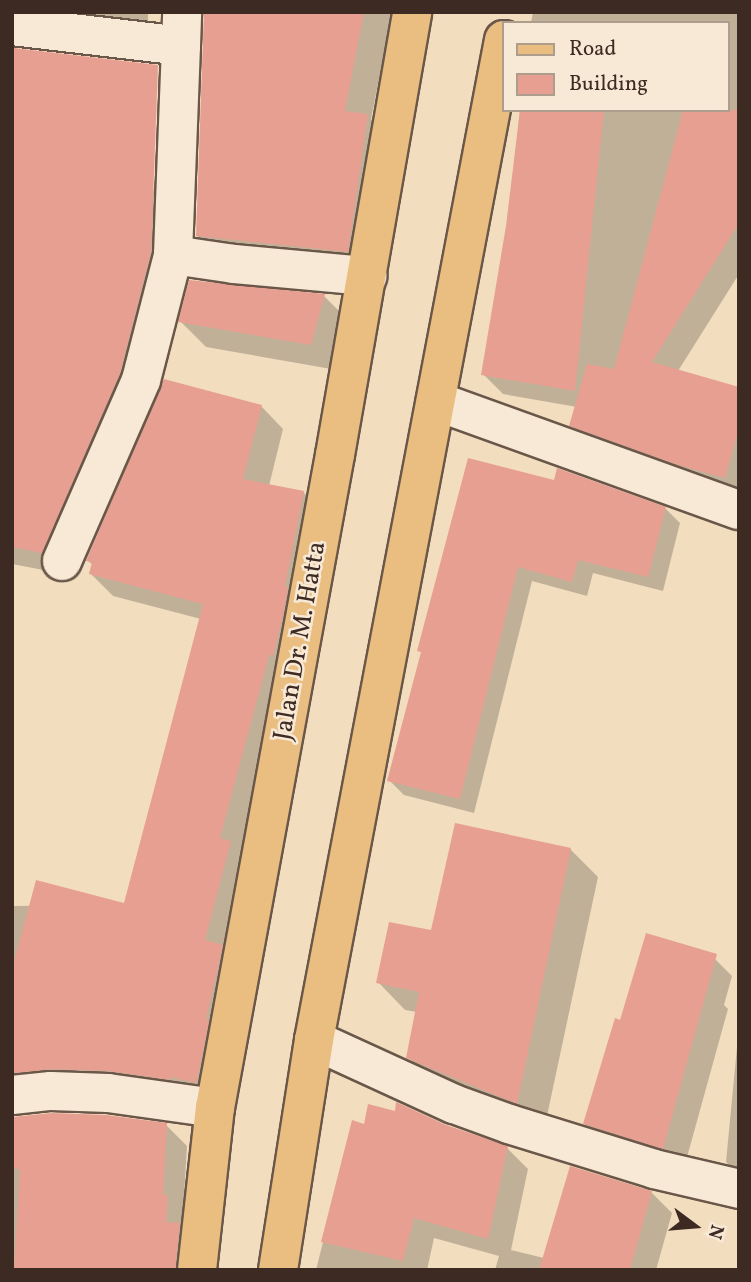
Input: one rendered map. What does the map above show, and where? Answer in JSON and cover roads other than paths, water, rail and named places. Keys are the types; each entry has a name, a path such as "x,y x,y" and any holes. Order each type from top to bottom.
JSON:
{"main road":[{"name":"Jalan Dr. M. Hatta","path":"197,1270 215,1108 367,276 412,12"},
{"path":"278,1270 314,1040 503,45"}],"street":[{"path":"12,26 182,29 173,255 141,380 62,561"},
{"path":"173,255 234,264 367,276"},
{"path":"436,401 739,510"},
{"path":"314,1040 454,1104 509,1124 654,1169 739,1189"},
{"path":"12,1095 51,1091 108,1093 215,1108"}]}
